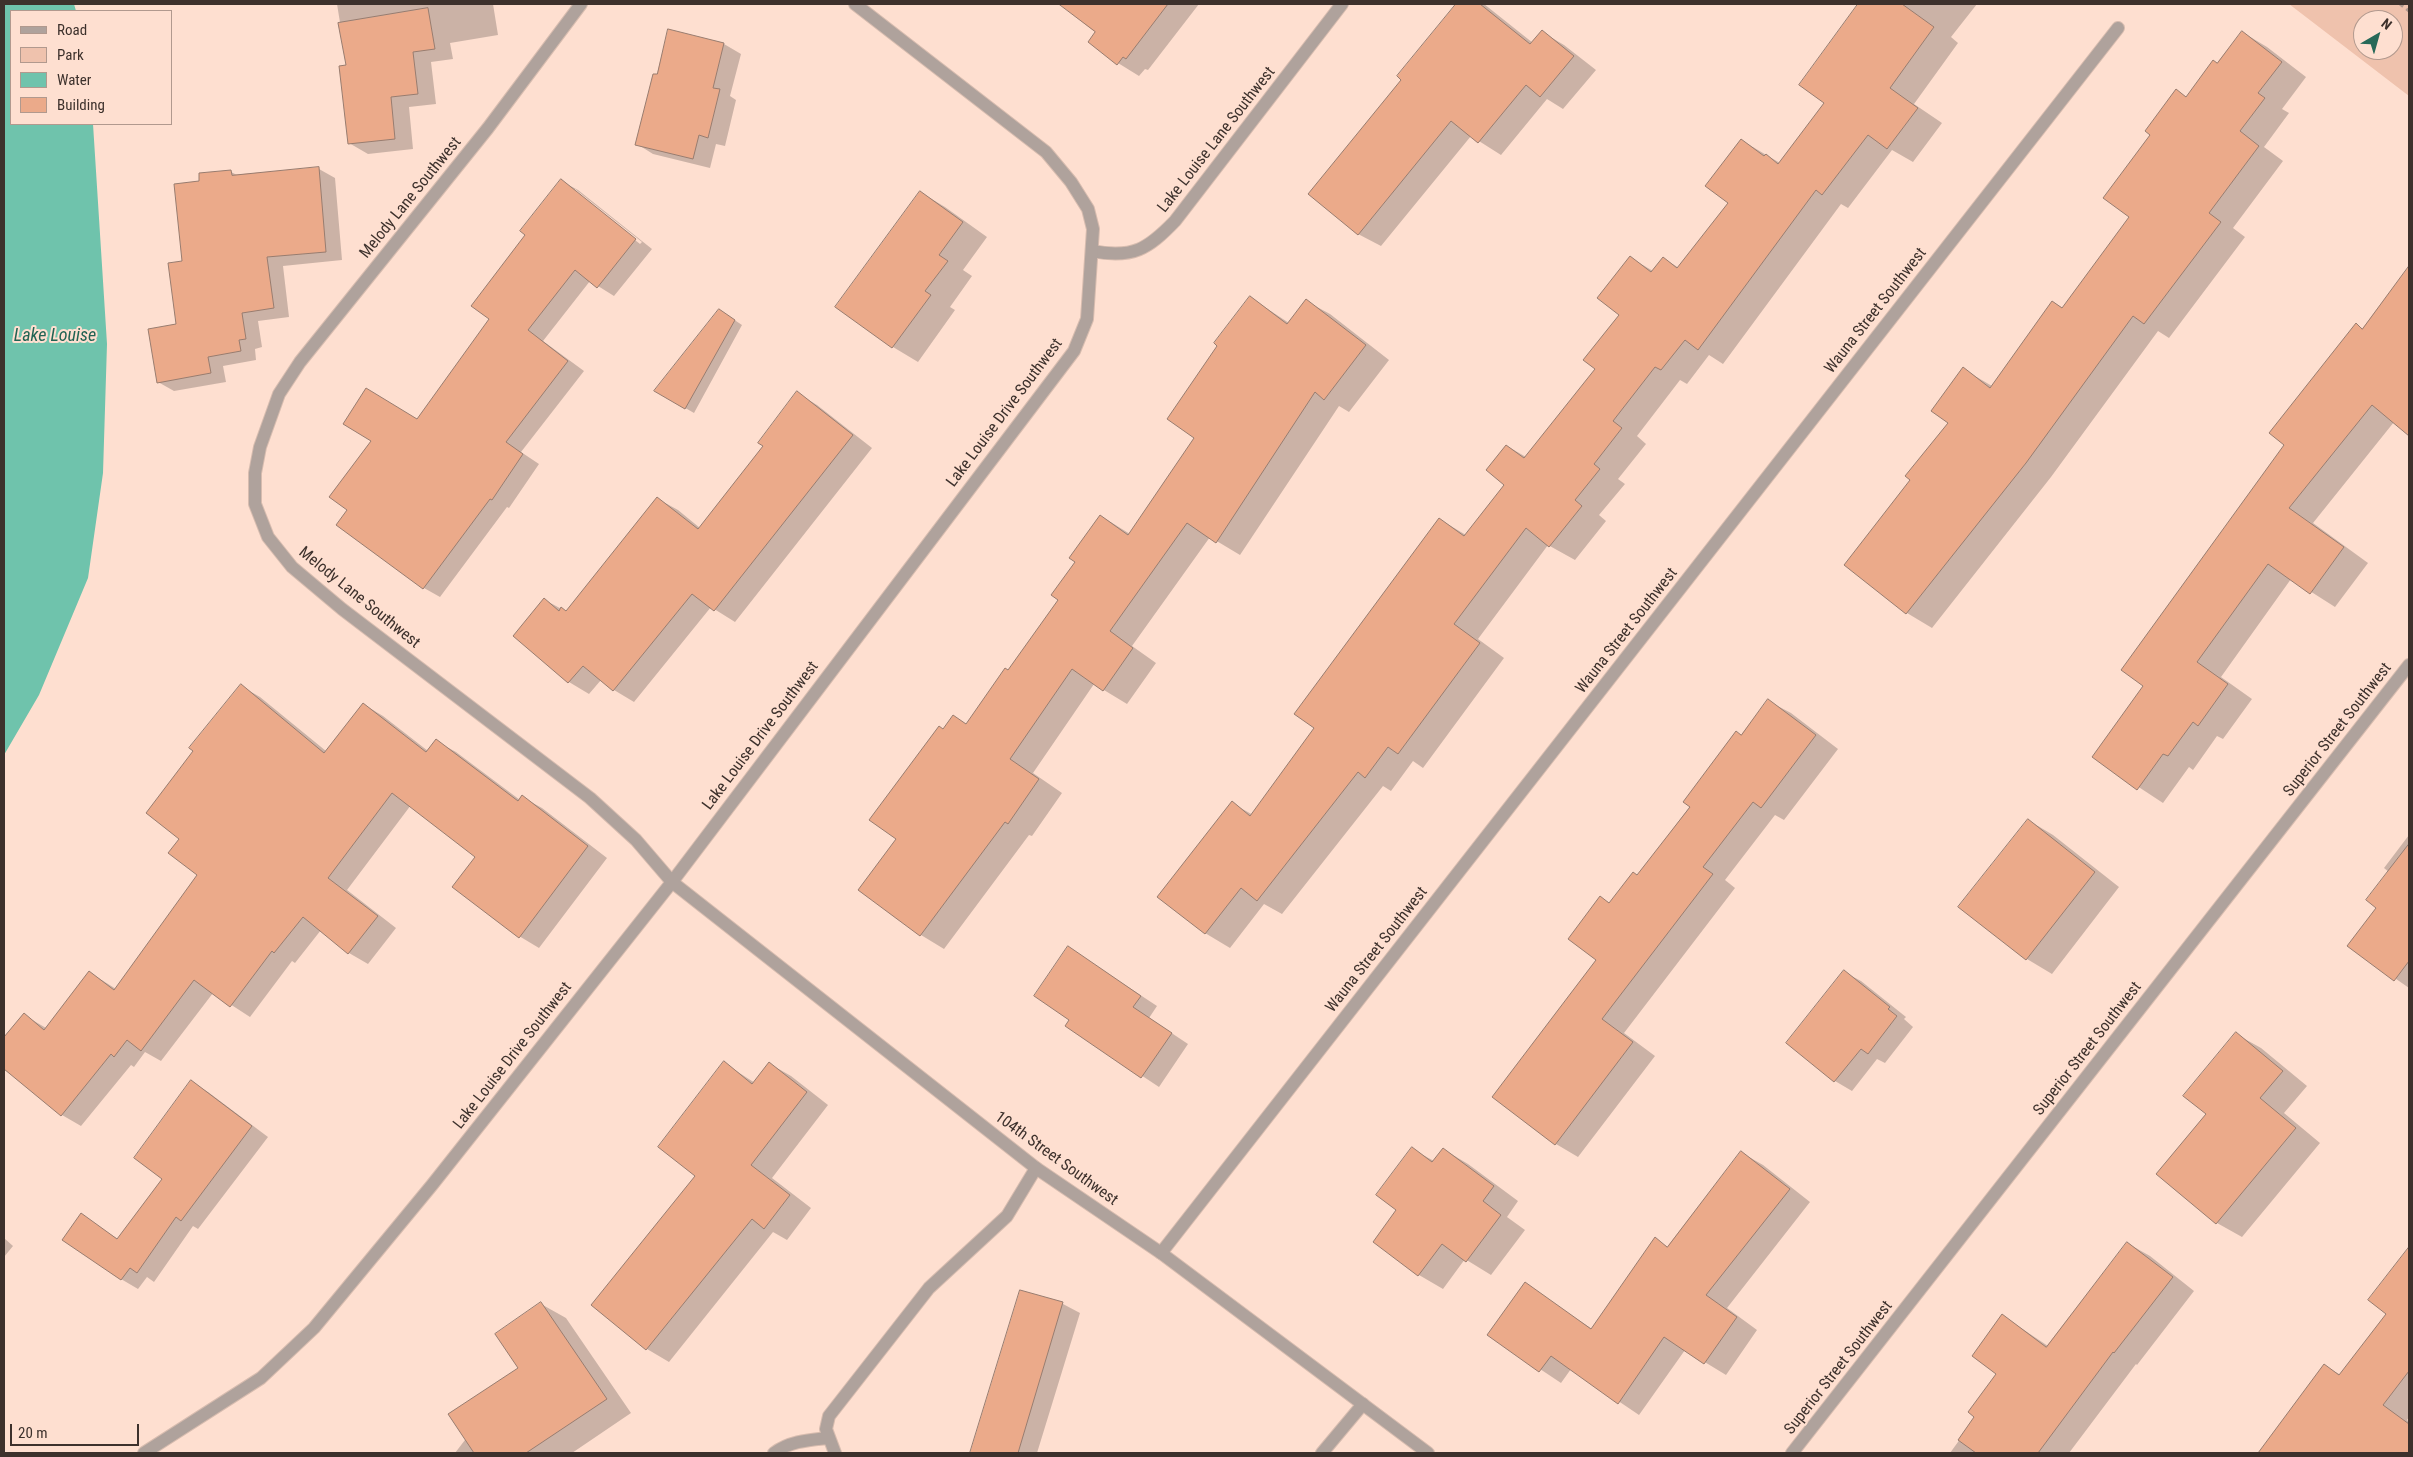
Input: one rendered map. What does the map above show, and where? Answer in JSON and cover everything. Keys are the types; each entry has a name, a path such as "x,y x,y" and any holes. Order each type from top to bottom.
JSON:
{"street":[{"name":"Melody Lane Southwest","path":"581,4 488,128 306,354 289,378 279,394 260,446 255,473 255,504 268,536 292,566 342,609 590,798 636,840 672,882"},
{"name":"Lake Louise Drive Southwest","path":"144,1453 261,1378 314,1328 432,1185 672,882 1074,351 1087,319 1093,228 1088,209 1071,182 1046,152 854,4"},
{"name":"Lake Louise Lane Southwest","path":"1092,251 1111,254 1137,251 1154,243 1175,221 1342,4"},
{"name":"Wauna Street Southwest","path":"1161,1253 2118,28"},
{"name":"Superior Street Southwest","path":"1792,1453 2409,665"},
{"name":"104th Street Southwest","path":"672,882 1036,1168 1161,1253 1428,1453"},
{"path":"835,1453 828,1438 826,1428 829,1416 928,1288 1007,1216 1036,1168"},
{"path":"1322,1453 1363,1404"},
{"path":"774,1453 781,1448 800,1441 828,1438"}],"path":[{"path":"2400,4 2409,11"}],"green space":[{"path":"2289,4 2409,4 2409,96 2362,60 2403,60 2403,10 2353,10 2353,53"}],"water":[{"name":"Lake Louise","path":"4,4 74,4 76,10 10,10 10,125 93,125 107,344 103,473 88,578 39,695 4,755"}],"building":[{"path":"1059,4 1168,4 1126,59 1123,57 1117,65 1088,42 1095,32"},
{"path":"1456,4 1480,4 1530,44 1542,30 1574,56 1540,97 1526,85 1478,143 1451,121 1358,235 1308,194 1401,80 1397,76"},
{"path":"1858,4 1902,4 1934,27 1890,88 1918,108 1887,149 1868,135 1822,195 1816,190 1698,350 1685,340 1661,370 1655,367 1613,421 1622,428 1594,464 1600,469 1575,500 1582,506 1549,547 1526,528 1454,624 1480,643 1398,754 1388,747 1365,778 1358,772 1257,901 1241,888 1205,934 1157,897 1232,801 1250,816 1314,728 1294,714 1439,518 1464,536 1504,485 1486,470 1506,445 1524,458 1595,369 1583,360 1619,315 1597,298 1630,256 1651,272 1663,257 1677,268 1728,203 1705,186 1741,139 1764,156 1766,154 1778,164 1824,103 1799,85"},
{"path":"428,8 435,49 413,52 418,94 391,97 395,139 348,144 339,66 346,65 338,23"},
{"path":"668,29 724,43 713,88 720,89 708,138 699,135 693,159 635,145 653,74 657,74"},
{"path":"2242,31 2282,62 2258,93 2265,98 2240,131 2259,146 2209,213 2221,222 2144,324 2133,316 2026,463 1906,614 1844,565 1910,480 1905,476 1948,423 1931,411 1963,367 1990,388 2052,301 2062,308 2129,217 2103,198 2150,135 2145,131 2176,89 2186,97 2213,60 2217,63"},
{"path":"319,167 326,252 267,257 274,308 242,313 246,339 239,340 241,351 208,357 211,373 157,383 148,329 176,324 168,263 182,261 174,184 199,181 199,173 231,170 232,175"},
{"path":"561,179 636,239 597,288 575,270 528,330 568,361 506,442 523,454 492,500 490,499 423,589 336,525 347,510 329,497 371,441 343,424 366,388 417,419 489,319 471,306 525,235 520,231"},
{"path":"920,191 963,222 939,255 948,261 925,291 931,295 892,348 835,307"},
{"path":"2409,266 2409,436 2372,405 2289,508 2344,547 2310,594 2268,564 2197,662 2228,684 2198,726 2193,722 2168,756 2163,754 2137,790 2092,757 2143,686 2121,670 2284,445 2269,433 2356,323 2362,329"},
{"path":"1250,296 1287,324 1306,299 1366,345 1324,400 1315,392 1216,543 1187,523 1110,631 1133,648 1103,691 1072,669 1010,759 1039,779 1008,824 1005,822 920,936 858,890 896,839 869,820 939,726 943,729 953,715 966,724 1005,668 1008,670 1058,600 1051,595 1075,562 1069,558 1100,515 1128,535 1194,438 1167,419 1217,346 1214,343"},
{"path":"719,309 735,320 685,409 654,391"},
{"path":"797,391 853,435 714,611 692,594 613,691 583,666 568,683 513,636 544,598 559,611 561,607 566,611 657,497 698,529 763,446 758,443"},
{"path":"241,684 324,753 363,703 426,752 436,739 518,801 522,795 588,846 519,938 452,887 475,857 392,793 328,878 378,916 348,954 303,917 274,953 272,951 230,1007 194,980 141,1051 127,1040 114,1057 111,1054 61,1116 4,1069 4,1037 24,1013 44,1030 89,971 114,990 197,875 168,853 179,839 146,813 193,751 189,748"},
{"path":"1768,699 1816,735 1761,808 1753,802 1703,867 1713,874 1602,1019 1633,1042 1555,1145 1492,1097 1596,960 1568,939 1600,896 1609,903 1633,872 1637,875 1690,807 1683,802 1736,731 1741,735"},
{"path":"2028,819 2095,872 2026,960 1958,907"},
{"path":"2409,844 2409,961 2394,981 2347,946 2376,908 2366,900"},
{"path":"1068,946 1141,996 1133,1007 1172,1033 1141,1078 1065,1026 1069,1020 1034,996"},
{"path":"1844,970 1890,1007 1888,1009 1897,1016 1868,1054 1861,1049 1834,1082 1786,1043"},
{"path":"2236,1032 2283,1071 2260,1098 2296,1128 2216,1224 2156,1174 2206,1114 2183,1096"},
{"path":"724,1061 752,1084 769,1062 807,1092 751,1165 790,1195 764,1229 752,1219 646,1350 591,1305 695,1176 658,1147"},
{"path":"191,1080 252,1126 181,1221 176,1217 137,1273 130,1268 121,1280 62,1240 81,1213 117,1239 162,1179 134,1158"},
{"path":"1412,1147 1432,1162 1443,1148 1494,1186 1483,1201 1501,1215 1466,1262 1442,1244 1418,1276 1373,1242 1396,1210 1376,1195"},
{"path":"1741,1151 1790,1189 1706,1295 1737,1317 1704,1364 1664,1337 1618,1404 1551,1356 1539,1372 1487,1335 1525,1282 1591,1329 1655,1237 1667,1247"},
{"path":"2127,1242 2173,1277 2113,1352 2038,1453 1976,1453 1958,1440 1974,1417 1968,1412 1996,1374 1972,1356 2002,1314 2046,1347"},
{"path":"2409,1247 2409,1371 2383,1405 2409,1424 2409,1453 2258,1453 2324,1364 2339,1375 2386,1314 2368,1300"},
{"path":"1020,1290 1063,1302 1018,1453 970,1453"},
{"path":"541,1302 607,1399 526,1453 474,1453 448,1414 518,1368 495,1334"}]}
